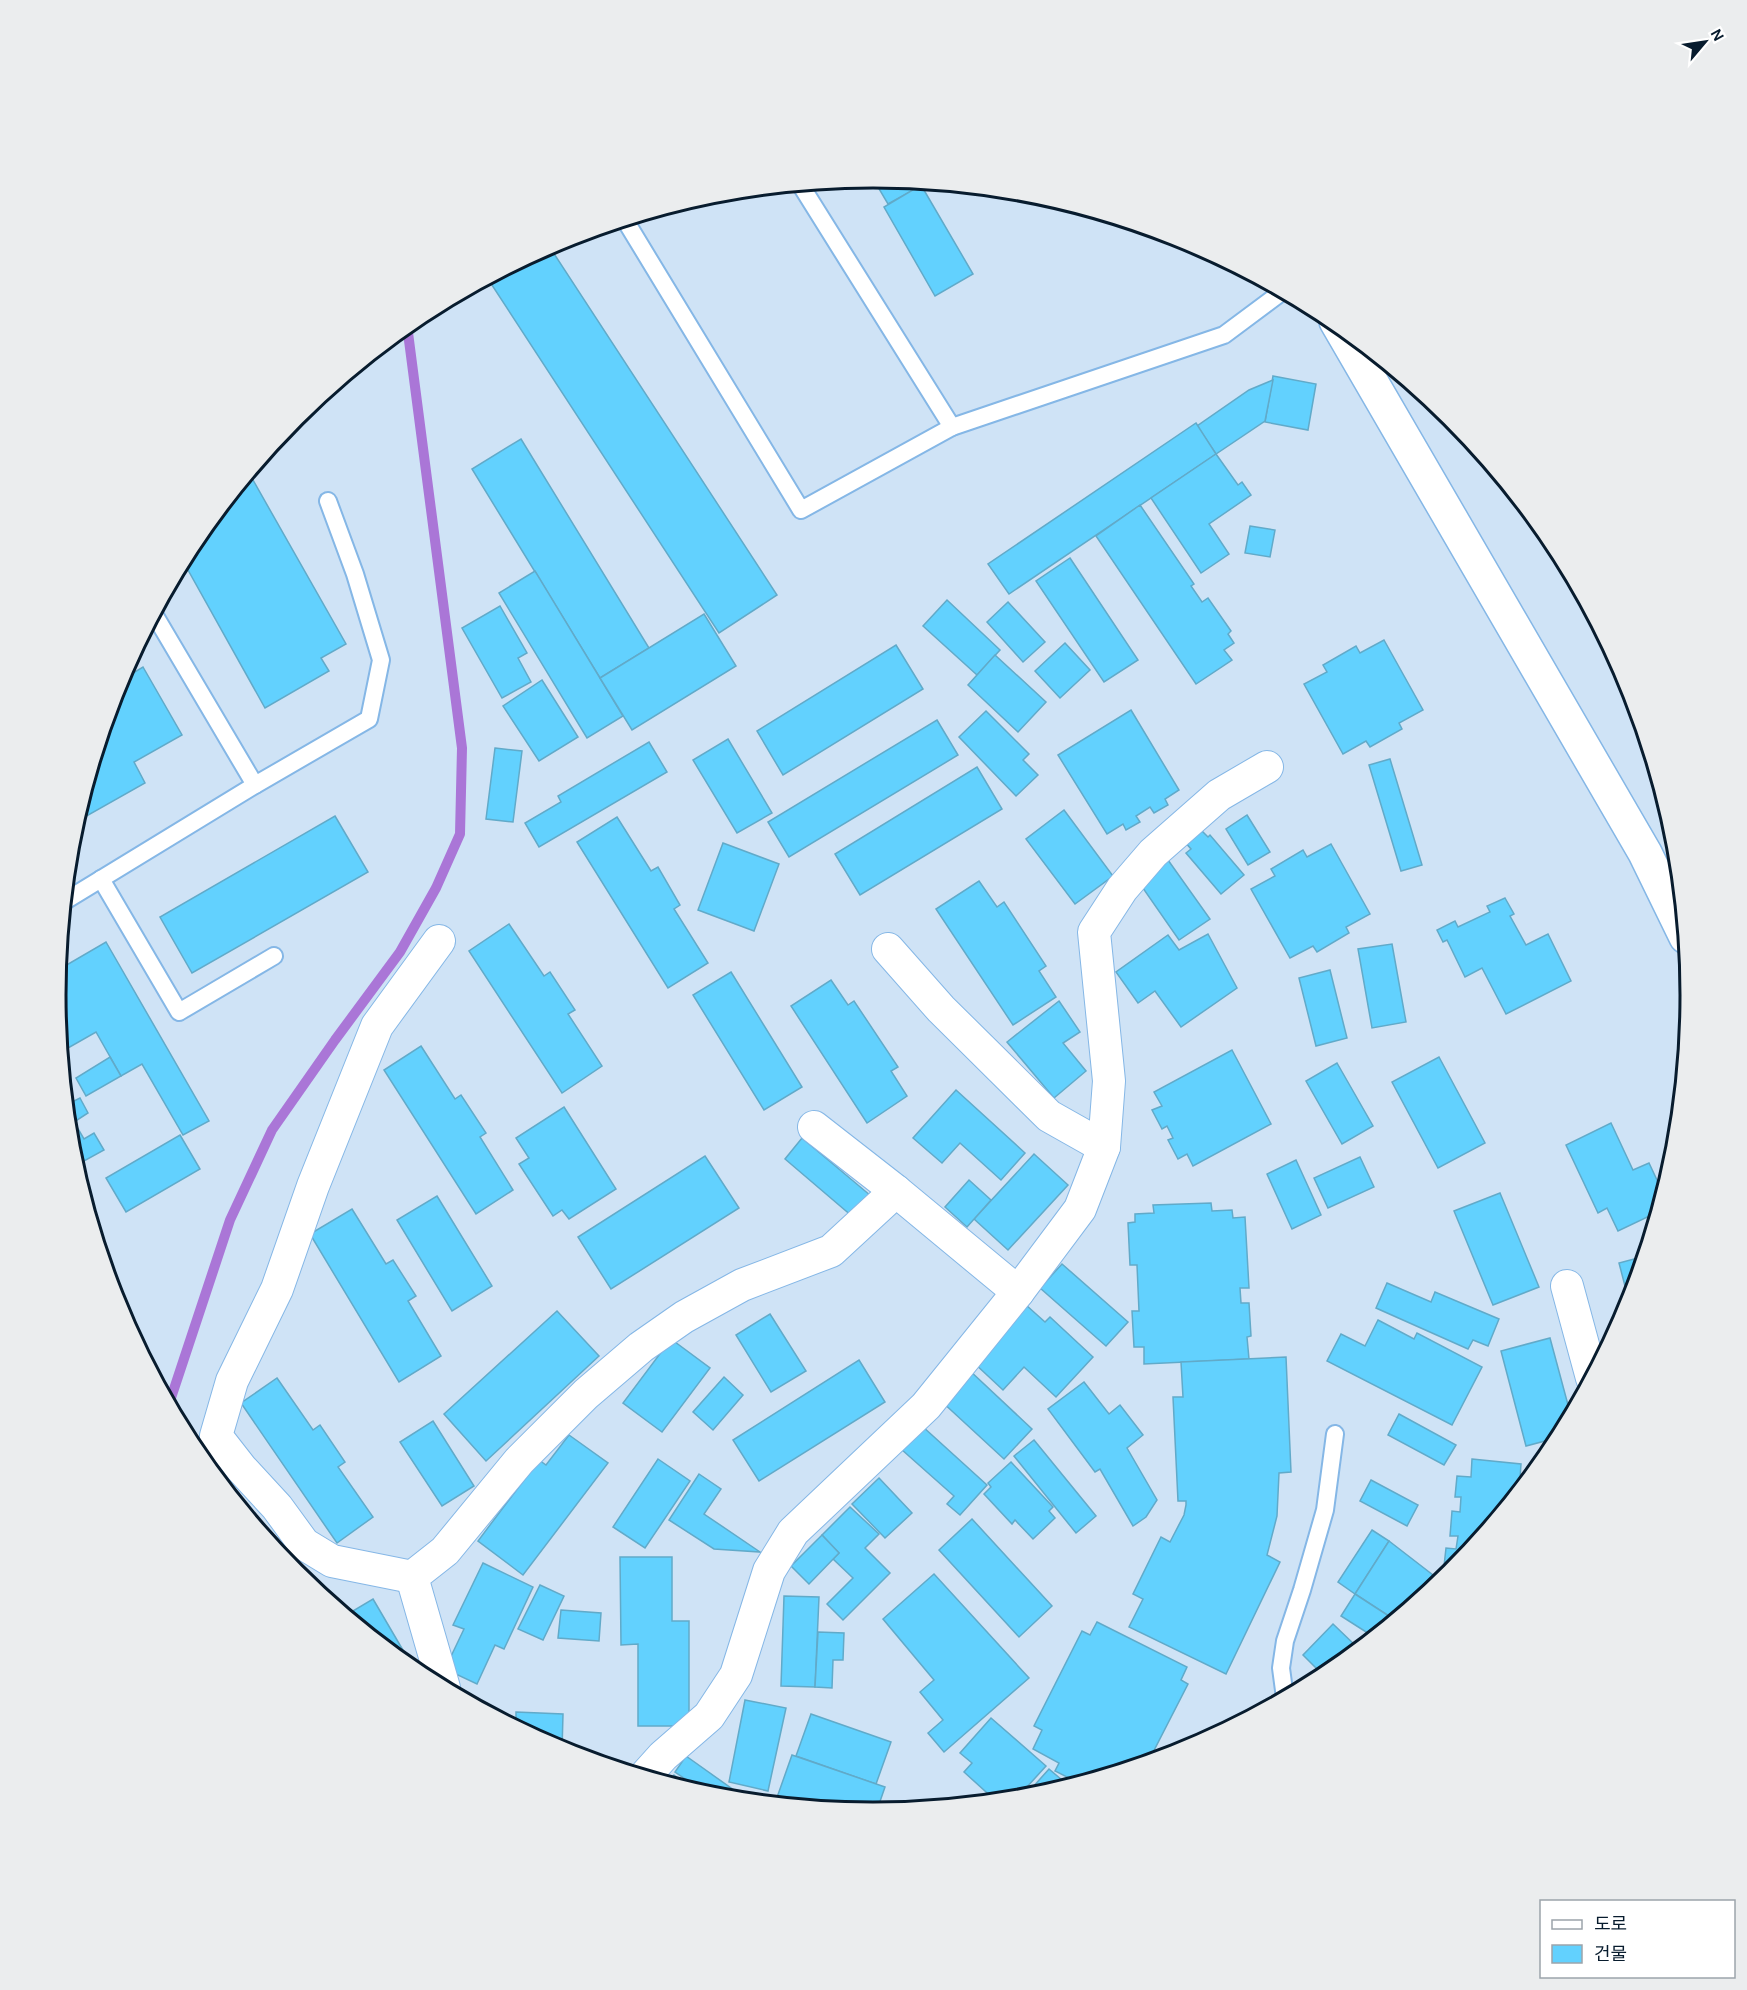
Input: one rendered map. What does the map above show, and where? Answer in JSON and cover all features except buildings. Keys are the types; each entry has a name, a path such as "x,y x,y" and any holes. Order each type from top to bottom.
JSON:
{"main road":[{"path":"1349,343 1640,843 1677,918"}],"street":[{"path":"650,1771 663,1756 710,1716 736,1675 770,1571 793,1532 926,1406 1018,1292 1080,1209 1104,1147 1109,1081 1094,932 1122,890 1154,853 1219,795 1267,767"},
{"path":"439,941 377,1026 313,1186 277,1289 232,1381 211,1450 241,1468 277,1507 304,1544 332,1561 412,1577 445,1551 519,1461 586,1394 641,1347 684,1317 742,1285 831,1251 896,1191"},
{"path":"888,949 941,1009 1049,1116 1104,1147"},
{"path":"814,1127 896,1191 1018,1292"},
{"path":"1567,1286 1589,1368"},
{"path":"412,1577 440,1676"}],"lane":[{"path":"804,191 952,427"},
{"path":"628,226 801,510 952,427 1224,335 1277,296"},
{"path":"73,894 255,784 369,719 381,660 355,574 328,501"},
{"path":"158,621 255,784"},
{"path":"101,879 179,1012 274,956"},
{"path":"1285,1689 1281,1668 1285,1641 1325,1510 1335,1434"}],"waterway":[{"path":"172,1395 230,1220 272,1130 400,952 436,888 460,834 462,748 408,336"}]}
